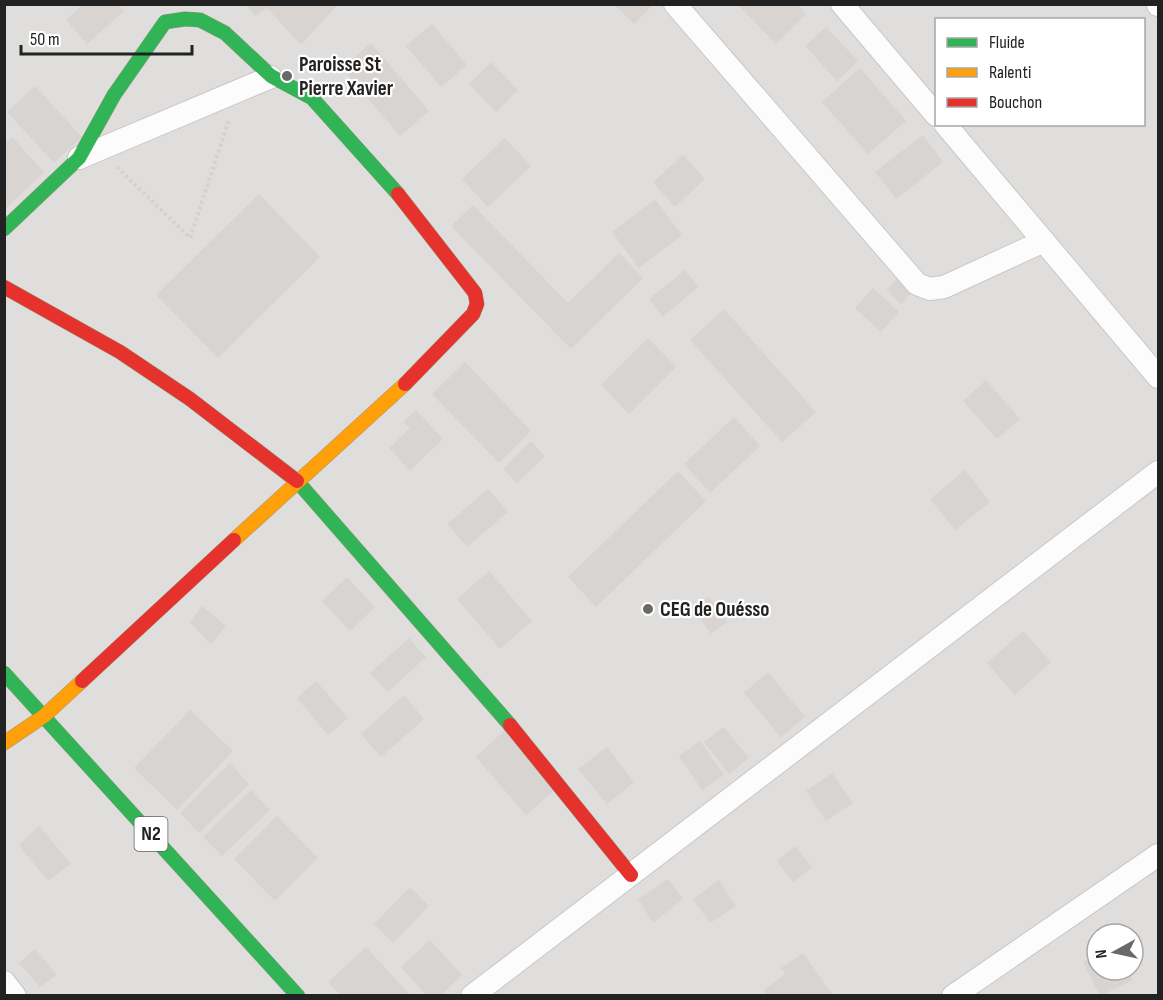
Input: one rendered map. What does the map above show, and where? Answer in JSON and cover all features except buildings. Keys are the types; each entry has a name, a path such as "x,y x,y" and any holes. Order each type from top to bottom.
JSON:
{"main road":[{"path":"4,229 79,158 114,95 165,22 183,18 201,18 237,43 271,77 299,88 310,97 365,155 476,293 477,304 474,314 401,388 297,481 44,716 4,743"},
{"path":"4,286 120,352 189,399 297,481 524,740 631,875"},
{"name":"N2","path":"4,673 298,996"}],"street":[{"path":"675,4 917,284 930,289 944,287 1044,241"},
{"path":"842,4 935,114"},
{"path":"79,158 271,77"},
{"path":"947,126 1158,377"},
{"path":"472,996 1158,472"},
{"path":"952,996 1158,855"},
{"path":"4,982 15,996"}],"path":[{"path":"100,149 190,238 238,91"}],"shaded area":[{"path":"5,5 1158,5 1158,995 5,995"}],"traffic: fast":[{"path":"4,229 79,158 114,95 165,22 185,19 200,20 225,33 271,76 312,98 398,194"},
{"path":"297,481 510,725"},
{"path":"4,673 298,996"}],"traffic: slow":[{"path":"234,540 405,384"},
{"path":"4,743 44,716 82,681"}],"traffic: jam":[{"path":"398,194 475,293 477,304 473,314 405,384"},
{"path":"4,287 120,352 190,399 297,481"},
{"path":"82,681 234,540"},
{"path":"510,725 631,875"}],"place":[{"name":"Paroisse St Pierre Xavier","path":"287,76"},
{"name":"CEG de Ouésso","path":"648,609"}]}
